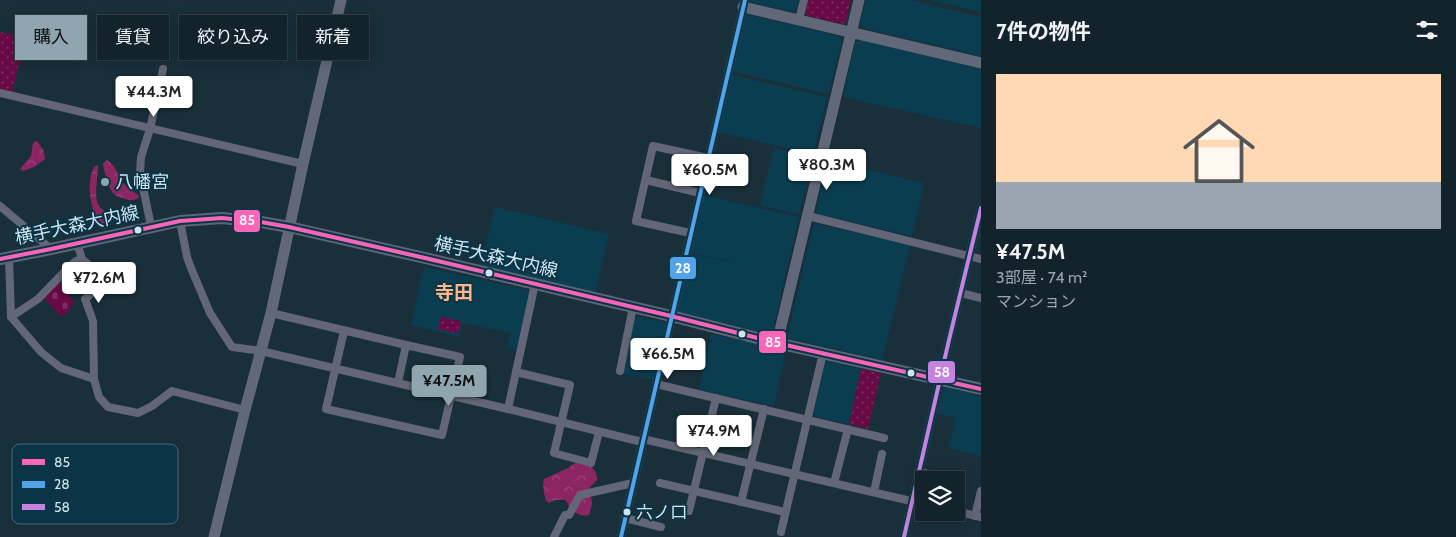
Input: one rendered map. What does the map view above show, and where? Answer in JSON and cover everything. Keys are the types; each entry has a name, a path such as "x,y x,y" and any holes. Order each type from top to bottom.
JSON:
{"main road":[{"name":"横手大森大内線","path":"4,258 51,250 150,226 180,221 222,218 289,227 981,389"}],"street":[{"path":"214,537 271,313 341,0"},
{"path":"799,19 804,0"},
{"path":"777,342 859,0"},
{"path":"621,537 744,3 852,33 981,63"},
{"path":"150,226 140,173 141,157 150,129 163,69"},
{"path":"0,93 303,164"},
{"path":"690,233 636,221 654,146 708,158"},
{"path":"646,180 700,193"},
{"path":"0,206 51,250"},
{"path":"920,471 981,208"},
{"path":"808,216 981,258"},
{"path":"180,221 186,257 210,313 232,347 261,351 599,432 703,453 913,501"},
{"path":"77,243 82,258 94,269 100,280 98,287 85,299 93,321 94,380 99,397 108,407 138,413 152,406 172,391 245,410"},
{"path":"4,258 11,317 41,352 61,368 94,380"},
{"path":"11,317 38,299 70,266 82,258"},
{"path":"508,409 535,284"},
{"path":"960,293 981,298"},
{"path":"620,371 633,307"},
{"path":"271,313 460,357 442,435 326,409 344,331"},
{"path":"398,383 406,345"},
{"path":"781,532 823,353"},
{"path":"516,372 570,385 554,453 591,463 599,432"},
{"path":"656,384 884,438"},
{"path":"689,510 716,398"},
{"path":"741,502 764,409"},
{"path":"834,483 848,429"},
{"path":"874,492 882,454"},
{"path":"554,537 580,495 633,482"},
{"path":"660,483 786,512"},
{"path":"965,513 978,516 981,491"},
{"path":"904,537 915,493"},
{"path":"625,518 661,527"}],"shaded area":[{"path":"749,0 799,0 797,9 793,12 750,2"},
{"path":"866,0 910,0 981,17 981,56 863,28 860,24"},
{"path":"928,0 981,0 981,12"},
{"path":"745,14 838,36 842,40 829,92 827,94 732,71"},
{"path":"860,40 981,69 981,128 843,97 855,43"},
{"path":"732,75 827,97 813,154 718,132"},
{"path":"774,148 813,157 799,215 760,205"},
{"path":"828,161 924,183 912,236 819,215 816,212"},
{"path":"703,195 799,217 772,333 770,334 675,310 689,253 761,269 690,252"},
{"path":"495,207 609,234 595,294 481,267"},
{"path":"817,224 910,245 882,360 787,338 813,226"},
{"path":"424,267 532,291 518,350 507,348 510,333 463,323 459,337 411,325"},
{"path":"634,316 666,323 653,380 622,373"},
{"path":"711,334 786,350 774,406 699,390"},
{"path":"828,361 861,369 849,424 813,416 825,363"},
{"path":"944,387 981,396 981,456 949,448 956,418 937,413"}],"green space":[{"path":"808,0 851,0 846,21 842,24 808,16 805,12"},
{"path":"0,32 15,35 15,60 20,60 12,93 0,90"},
{"path":"37,141 44,151 45,159 34,167 23,171 20,169 31,156 33,143"},
{"path":"107,160 113,165 124,184 138,195 139,198 129,200 113,193 107,181 103,164"},
{"path":"98,165 97,201 100,207 107,213 110,221 109,227 104,229 99,228 90,197 91,174 94,167"},
{"path":"58,281 74,302 61,317 43,297"},
{"path":"441,317 461,321 458,334 438,329"},
{"path":"861,369 881,373 868,429 849,424"},
{"path":"578,461 592,467 597,476 597,480 590,487 592,504 589,515 579,514 570,509 565,500 555,500 549,503 546,501 544,479 568,468"}],"transit line":[{"name":"28","path":"621,537 745,0"},
{"name":"58","path":"904,537 981,208"},
{"name":"85","path":"0,259 180,221 222,218 261,222 425,258 777,343 981,389"}],"place":[{"name":"八幡宮","path":"105,182"},
{"name":"六ノ口","path":"627,512"}],"district":[{"name":"寺田","path":"454,292"}]}
